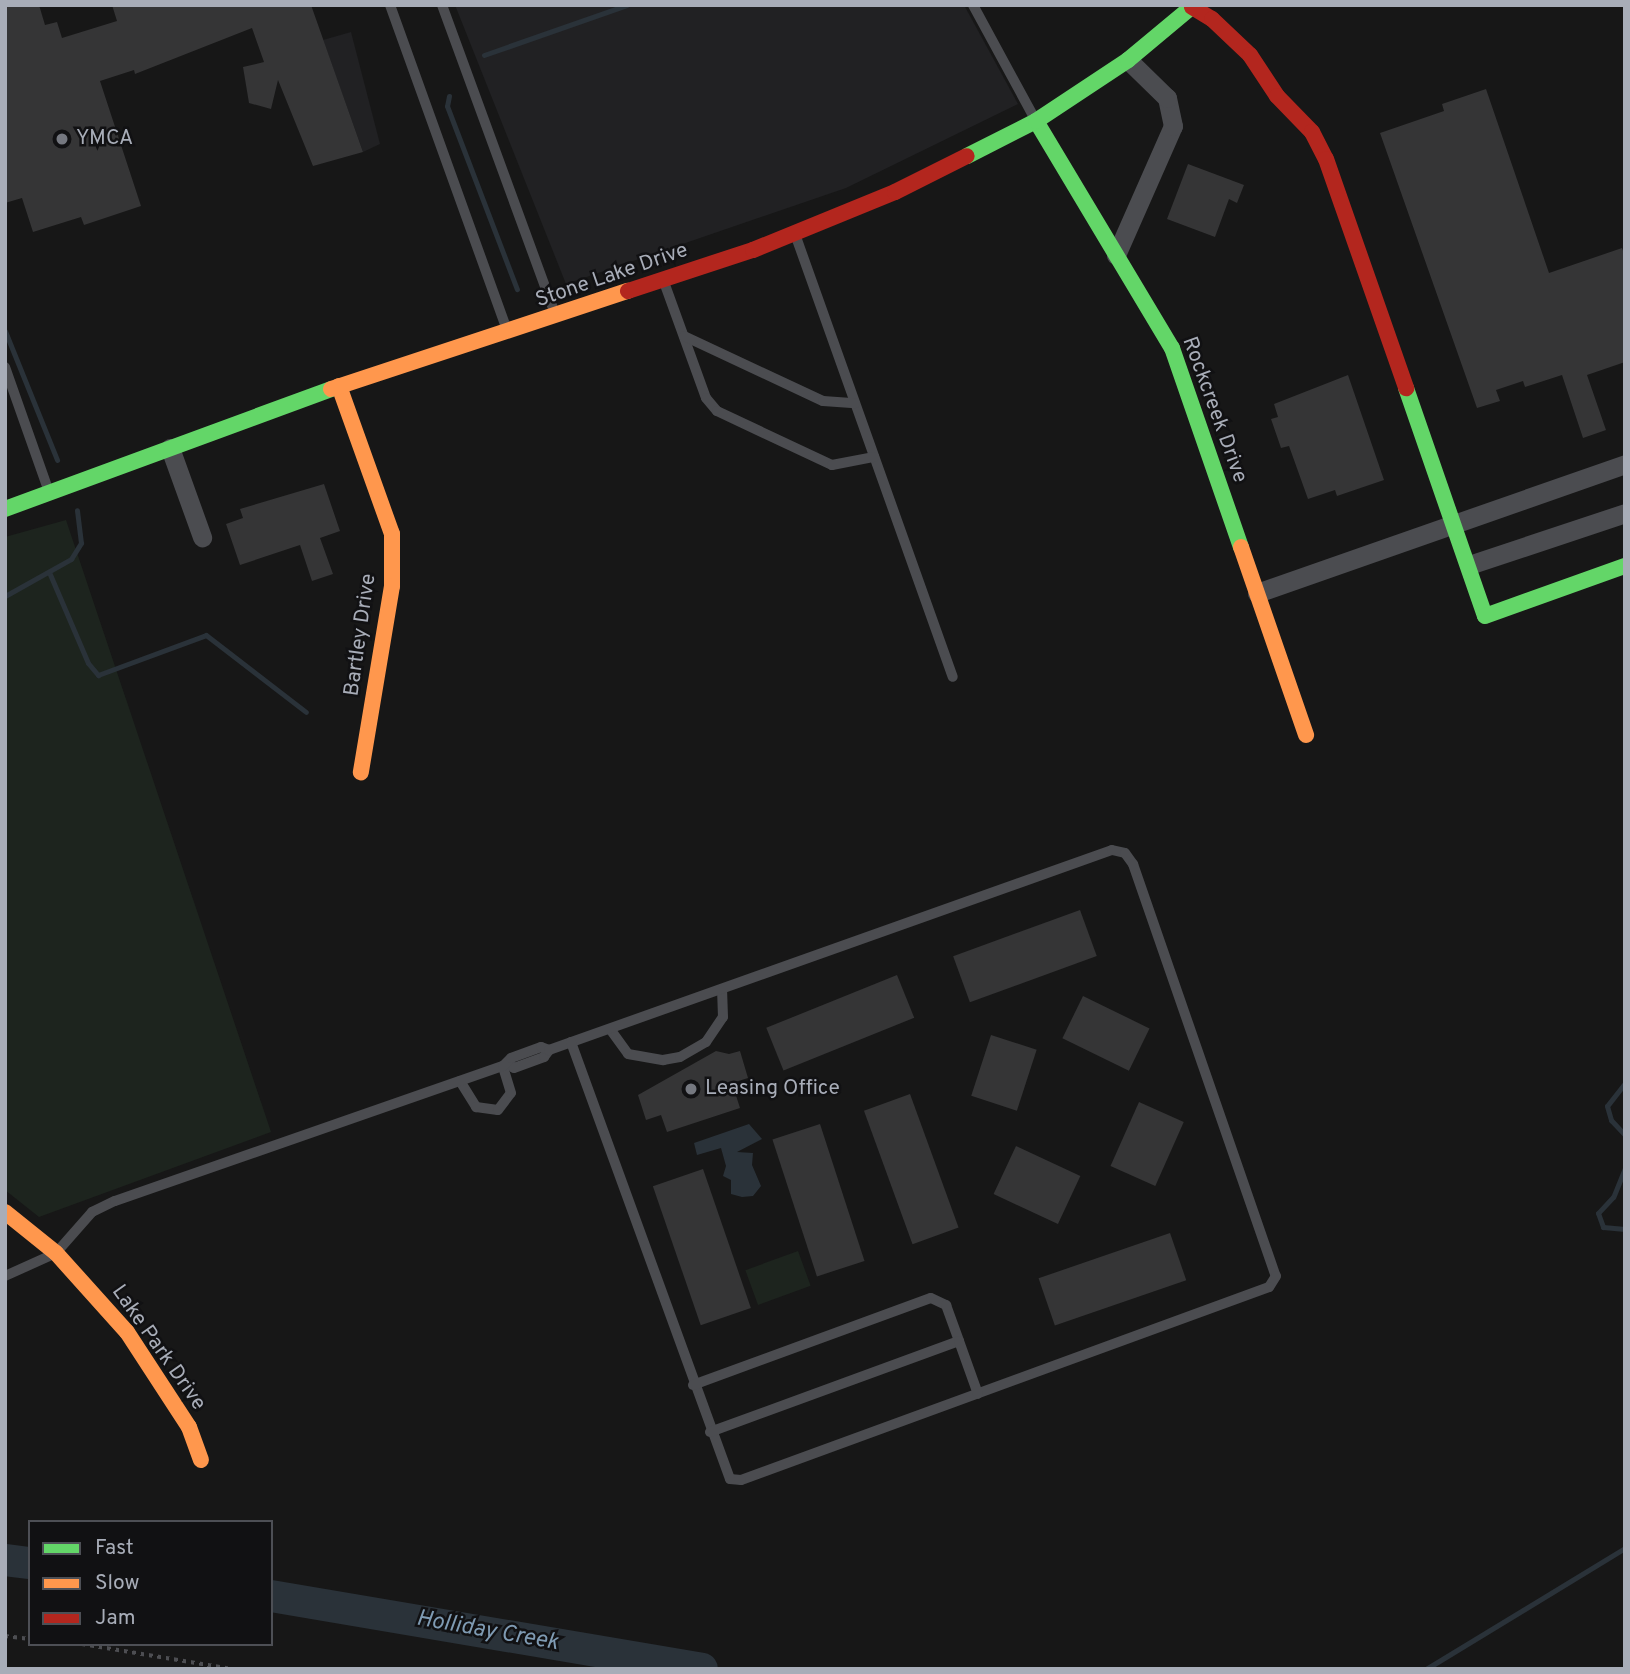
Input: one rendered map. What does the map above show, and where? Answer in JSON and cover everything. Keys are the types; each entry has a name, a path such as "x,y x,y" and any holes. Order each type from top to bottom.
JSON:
{"street":[{"name":"Stone Lake Drive","path":"5,509 339,386 663,281 794,233 895,192 1036,121 1128,60 1193,6"},
{"path":"1193,6 1212,19 1250,55 1277,96 1312,132 1326,159 1485,616 1625,566"},
{"path":"1116,256 1173,126 1167,98 1128,60"},
{"name":"Rockcreek Drive","path":"1036,121 1172,348 1306,735"},
{"name":"Bartley Drive","path":"339,386 392,534 393,586 361,772"},
{"path":"170,448 202,537"},
{"path":"1257,593 1451,522 1625,464"},
{"path":"1469,565 1625,513"},
{"name":"Lake Park Drive","path":"5,1212 56,1253 127,1332 189,1427 201,1460"}],"lane":[{"path":"390,5 508,332"},
{"path":"442,5 556,317"},
{"path":"973,5 1036,121"},
{"path":"794,233 953,677"},
{"path":"663,281 706,398 717,411 832,465 874,457"},
{"path":"684,336 823,401 855,403"},
{"path":"5,367 50,492"},
{"path":"5,1276 56,1253 92,1212 115,1201 506,1065 511,1058 541,1047 549,1050 571,1042 610,1029 1112,850 1125,853 1133,864 1276,1276 1269,1287 741,1480 730,1479 723,1470 709,1432 571,1042"},
{"path":"610,1029 628,1054 654,1059 680,1057 706,1042 723,1017 722,989"},
{"path":"460,1081 476,1107 498,1110 511,1093 506,1065"},
{"path":"693,1385 931,1298 946,1305 978,1394"},
{"path":"709,1432 959,1341"}],"path":[{"path":"5,1636 28,1639"},
{"path":"94,1646 232,1669"}],"shaded area":[{"path":"455,5 964,5 1018,104 846,188 566,284"},
{"path":"351,32 380,144 363,152 323,40"},
{"path":"66,520 271,1132 39,1217 5,1190 5,537"},
{"path":"749,1124 762,1139 737,1152 753,1153 752,1165 761,1186 753,1196 742,1197 731,1194 731,1180 723,1176 726,1166 721,1148 697,1155 694,1143"},
{"path":"798,1251 811,1286 758,1305 745,1270"}],"building":[{"path":"5,5 39,5 45,25 57,22 62,38 117,21 112,5 311,5 363,152 313,166 278,80 271,109 249,103 243,67 264,62 252,28 135,74 134,70 100,81 141,206 84,225 81,217 33,232 22,198 5,203"},
{"path":"1486,89 1549,273 1622,248 1625,256 1625,362 1587,375 1606,430 1583,438 1562,375 1525,387 1523,381 1496,390 1500,401 1477,408 1380,133 1444,111 1442,104"},
{"path":"1188,164 1244,185 1237,203 1229,199 1215,237 1167,219"},
{"path":"1348,375 1384,480 1337,496 1335,490 1308,499 1289,446 1281,448 1271,419 1278,417 1274,404"},
{"path":"324,484 340,531 320,538 333,574 312,581 300,545 240,565 226,524 243,518 240,509"},
{"path":"1080,910 1097,956 970,1002 953,956"},
{"path":"897,975 914,1018 783,1070 766,1028"},
{"path":"1083,996 1150,1028 1129,1071 1062,1038"},
{"path":"991,1035 1037,1050 1017,1111 971,1096"},
{"name":"Leasing Office","path":"716,1051 729,1054 740,1051 748,1078 732,1083 740,1108 667,1132 661,1115 646,1120 638,1095"},
{"path":"910,1094 959,1227 913,1244 864,1111"},
{"path":"1139,1102 1184,1122 1155,1186 1111,1166"},
{"path":"820,1124 864,1261 817,1276 772,1139"},
{"path":"1016,1146 1080,1176 1058,1224 994,1194"},
{"path":"703,1169 751,1308 701,1325 653,1186"},
{"path":"1170,1233 1186,1280 1055,1326 1039,1278"}],"waterway":[{"path":"484,55 627,5"},
{"path":"449,96 447,106 517,289"},
{"path":"5,331 57,460"},
{"path":"5,596 71,559 81,543 77,510"},
{"path":"49,572 88,663 98,675 206,635 306,712"},
{"path":"1625,1083 1607,1106 1611,1120 1625,1135"},
{"path":"1625,1168 1613,1197 1598,1213 1603,1227 1625,1229"},
{"path":"1426,1669 1625,1548"},
{"name":"Holliday Creek","path":"5,1560 28,1563"},
{"name":"Holliday Creek","path":"273,1596 702,1669"}],"traffic: fast":[{"path":"967,156 1036,121 1128,60 1194,5"},
{"path":"1036,121 1172,348 1241,547"},
{"path":"1406,388 1485,616 1625,566"},
{"path":"5,509 331,389"}],"traffic: slow":[{"path":"331,389 628,291"},
{"path":"339,386 392,534 392,586 361,772"},
{"path":"1241,547 1306,735"},
{"path":"5,1212 56,1253 127,1332 189,1427 201,1460"}],"traffic: jam":[{"path":"1192,7 1212,19 1250,55 1277,96 1312,132 1326,159 1406,388"},
{"path":"628,291 753,250 895,192 967,156"}],"place":[{"name":"YMCA","path":"62,139"},
{"name":"Leasing Office","path":"691,1089"}]}
